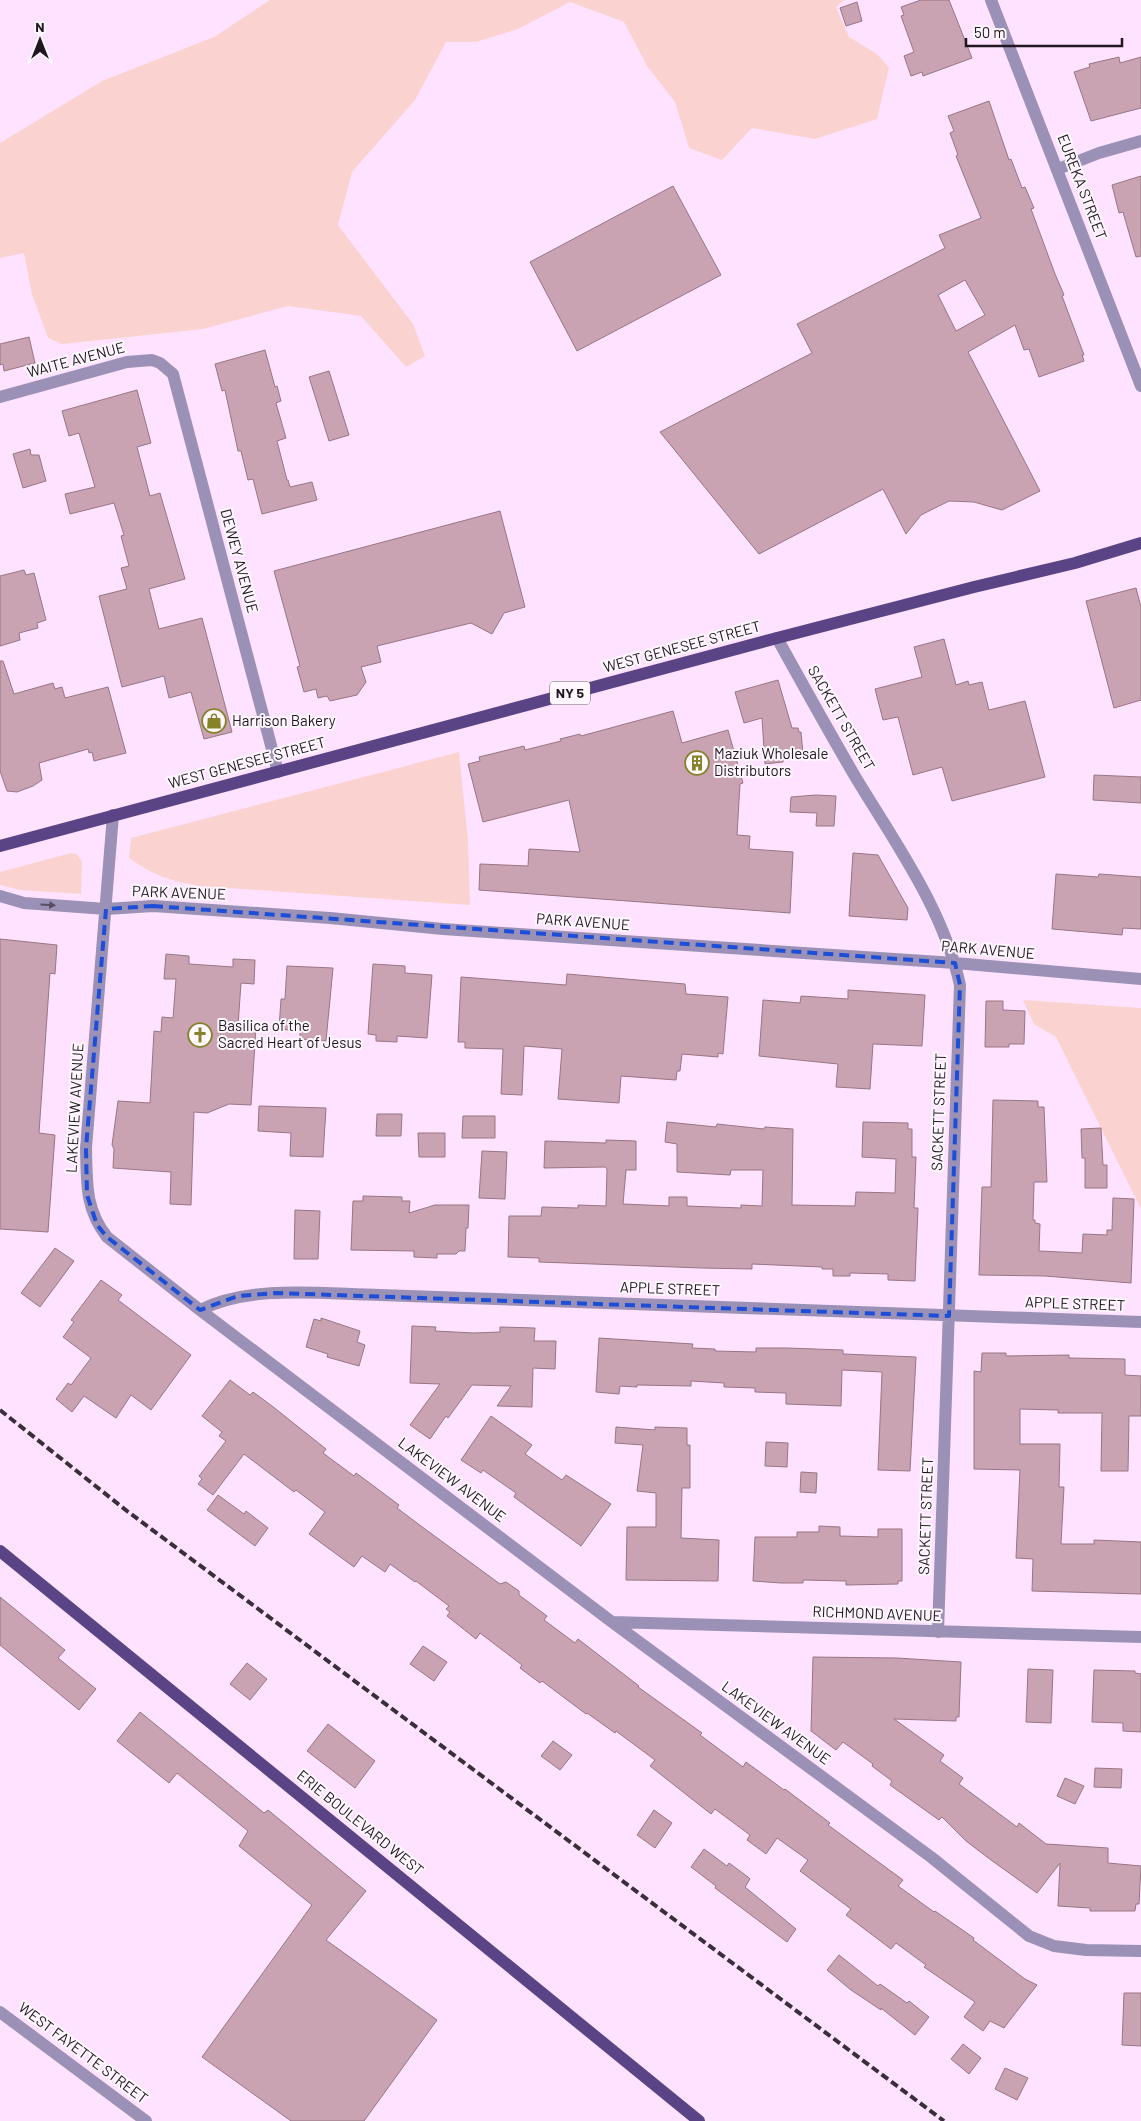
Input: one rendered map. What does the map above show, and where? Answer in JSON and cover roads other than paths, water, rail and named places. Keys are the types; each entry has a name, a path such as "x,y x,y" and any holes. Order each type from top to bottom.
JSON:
{"main road":[{"name":"WEST GENESEE STREET","path":"0,846 777,638 1075,563 1141,543"},
{"name":"ERIE BOULEVARD WEST","path":"0,1551 699,2121"}],"street":[{"name":"EUREKA STREET","path":"991,0 1141,386"},
{"path":"1058,169 1099,153 1141,141"},
{"name":"WAITE AVENUE","path":"0,397 127,362 152,360 160,363"},
{"name":"DEWEY AVENUE","path":"160,363 173,374 278,772"},
{"name":"SACKETT STREET","path":"777,638 849,766 912,870 942,927 960,985 938,1632"},
{"name":"LAKEVIEW AVENUE","path":"113,815 86,1148 87,1195 98,1225 107,1237 200,1310 612,1622 930,1857 1030,1936 1054,1946 1086,1950 1141,1951"},
{"name":"PARK AVENUE","path":"0,896 24,903"},
{"name":"PARK AVENUE","path":"0,902 106,909 153,906 1141,979"},
{"name":"APPLE STREET","path":"200,1310 238,1296 275,1293 380,1295 1141,1322"},
{"name":"RICHMOND AVENUE","path":"612,1622 1141,1638"},
{"name":"WEST FAYETTE STREET","path":"0,2012 146,2121"}],"railway":[{"path":"0,1410 127,1511 944,2121"}],"place":[{"name":"Harrison Bakery","path":"214,721"},
{"name":"Maziuk Wholesale Distributors","path":"697,763"},
{"name":"Basilica of the Sacred Heart of Jesus","path":"200,1035"}]}
